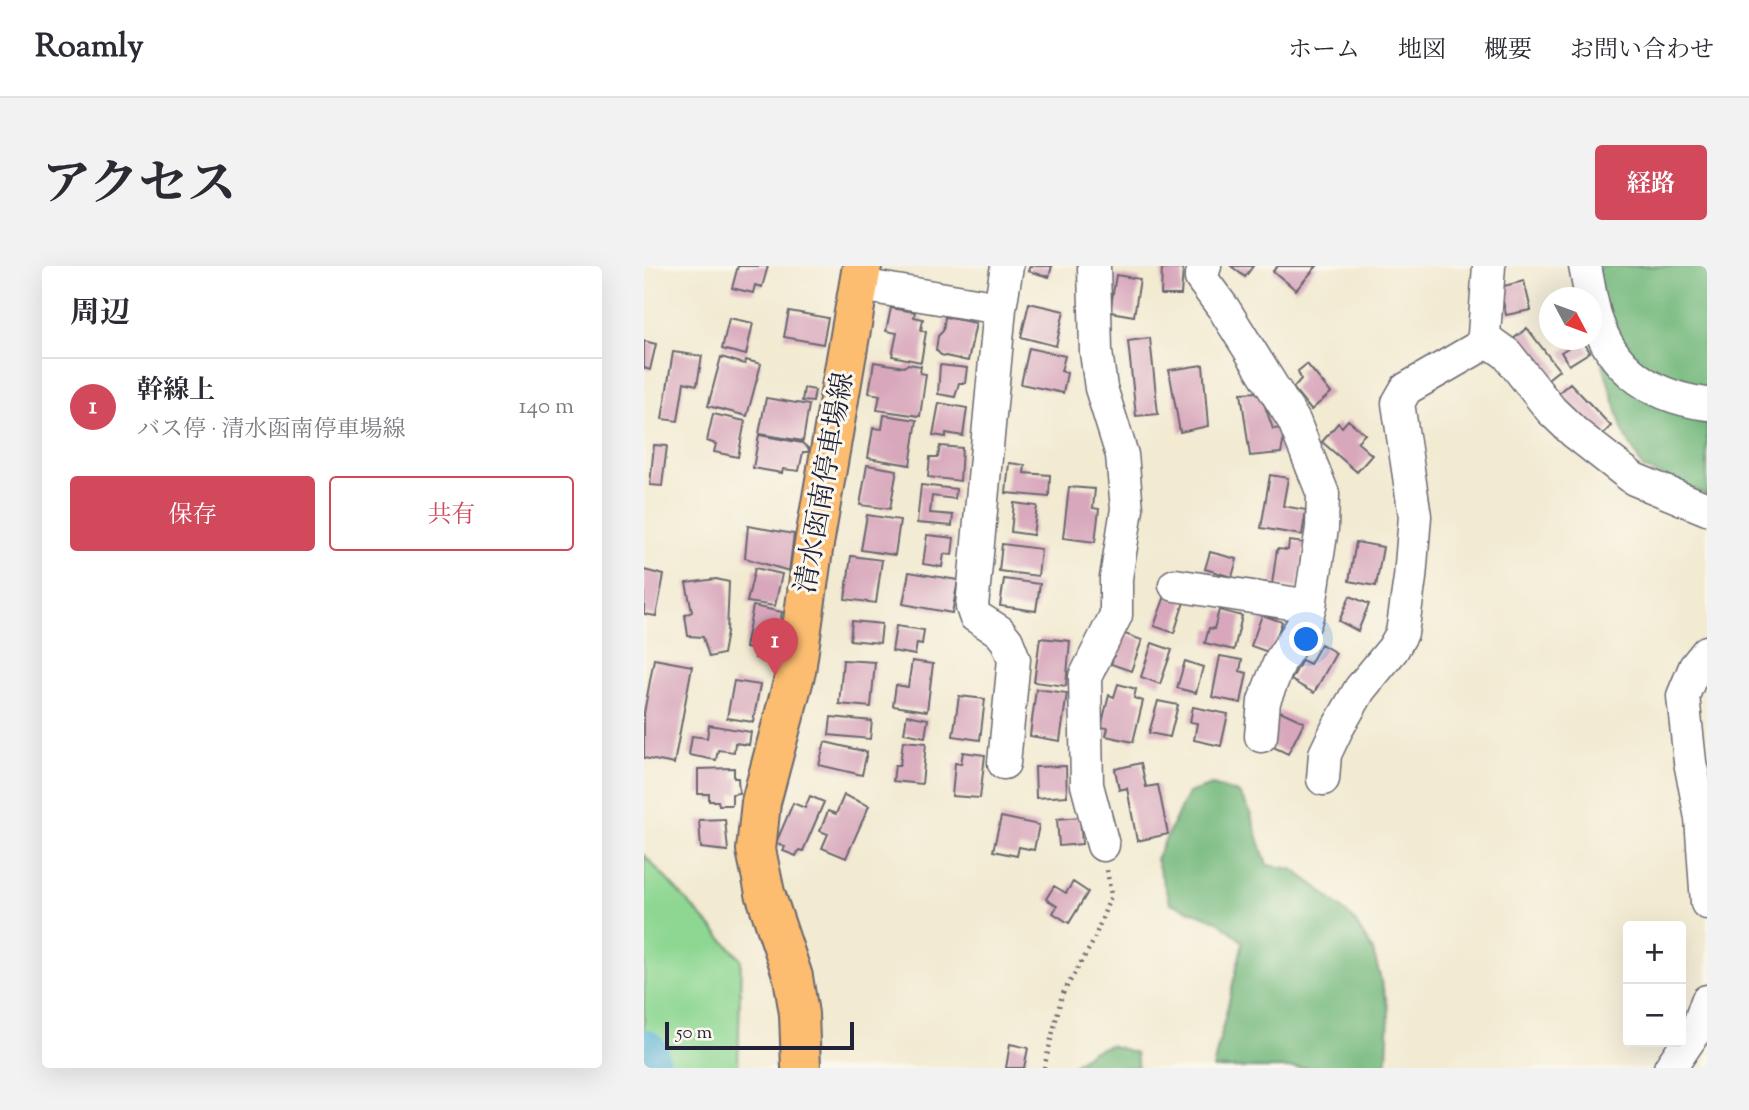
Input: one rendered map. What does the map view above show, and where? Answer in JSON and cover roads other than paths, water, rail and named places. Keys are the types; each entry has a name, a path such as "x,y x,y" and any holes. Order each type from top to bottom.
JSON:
{"main road":[{"name":"清水函南停車場線","path":"801,1068 799,1014 793,977 765,893 756,850 761,802 796,671 813,550 861,275"}],"street":[{"path":"1004,763 1014,659 1007,641 999,631 975,616 972,607 1000,308 1007,266"},
{"path":"1094,266 1096,352 1101,388 1122,454 1127,509 1116,578 1116,615 1085,677 1087,785 1103,845"},
{"path":"1205,266 1201,278 1224,309 1294,421 1323,494 1322,528 1306,622 1280,661 1264,701 1261,736"},
{"path":"1489,266 1484,334 1507,354 1551,410 1575,433 1634,479 1707,509"},
{"path":"1585,266 1589,287"},
{"path":"861,275 1000,308"},
{"path":"1602,330 1607,343 1626,371 1651,388 1690,402 1707,404"},
{"path":"1323,779 1325,754 1337,729 1360,689 1393,649 1402,633 1415,516 1398,403 1406,389 1477,348 1486,337"},
{"path":"1175,585 1310,606"},
{"path":"1707,652 1695,667 1683,696 1690,762 1701,818 1707,903"},
{"path":"1670,1068 1698,1027 1707,1001"}],"waterway":[{"path":"644,1052 649,1068"}],"place":[{"name":"幹線上","path":"775,676"}]}
